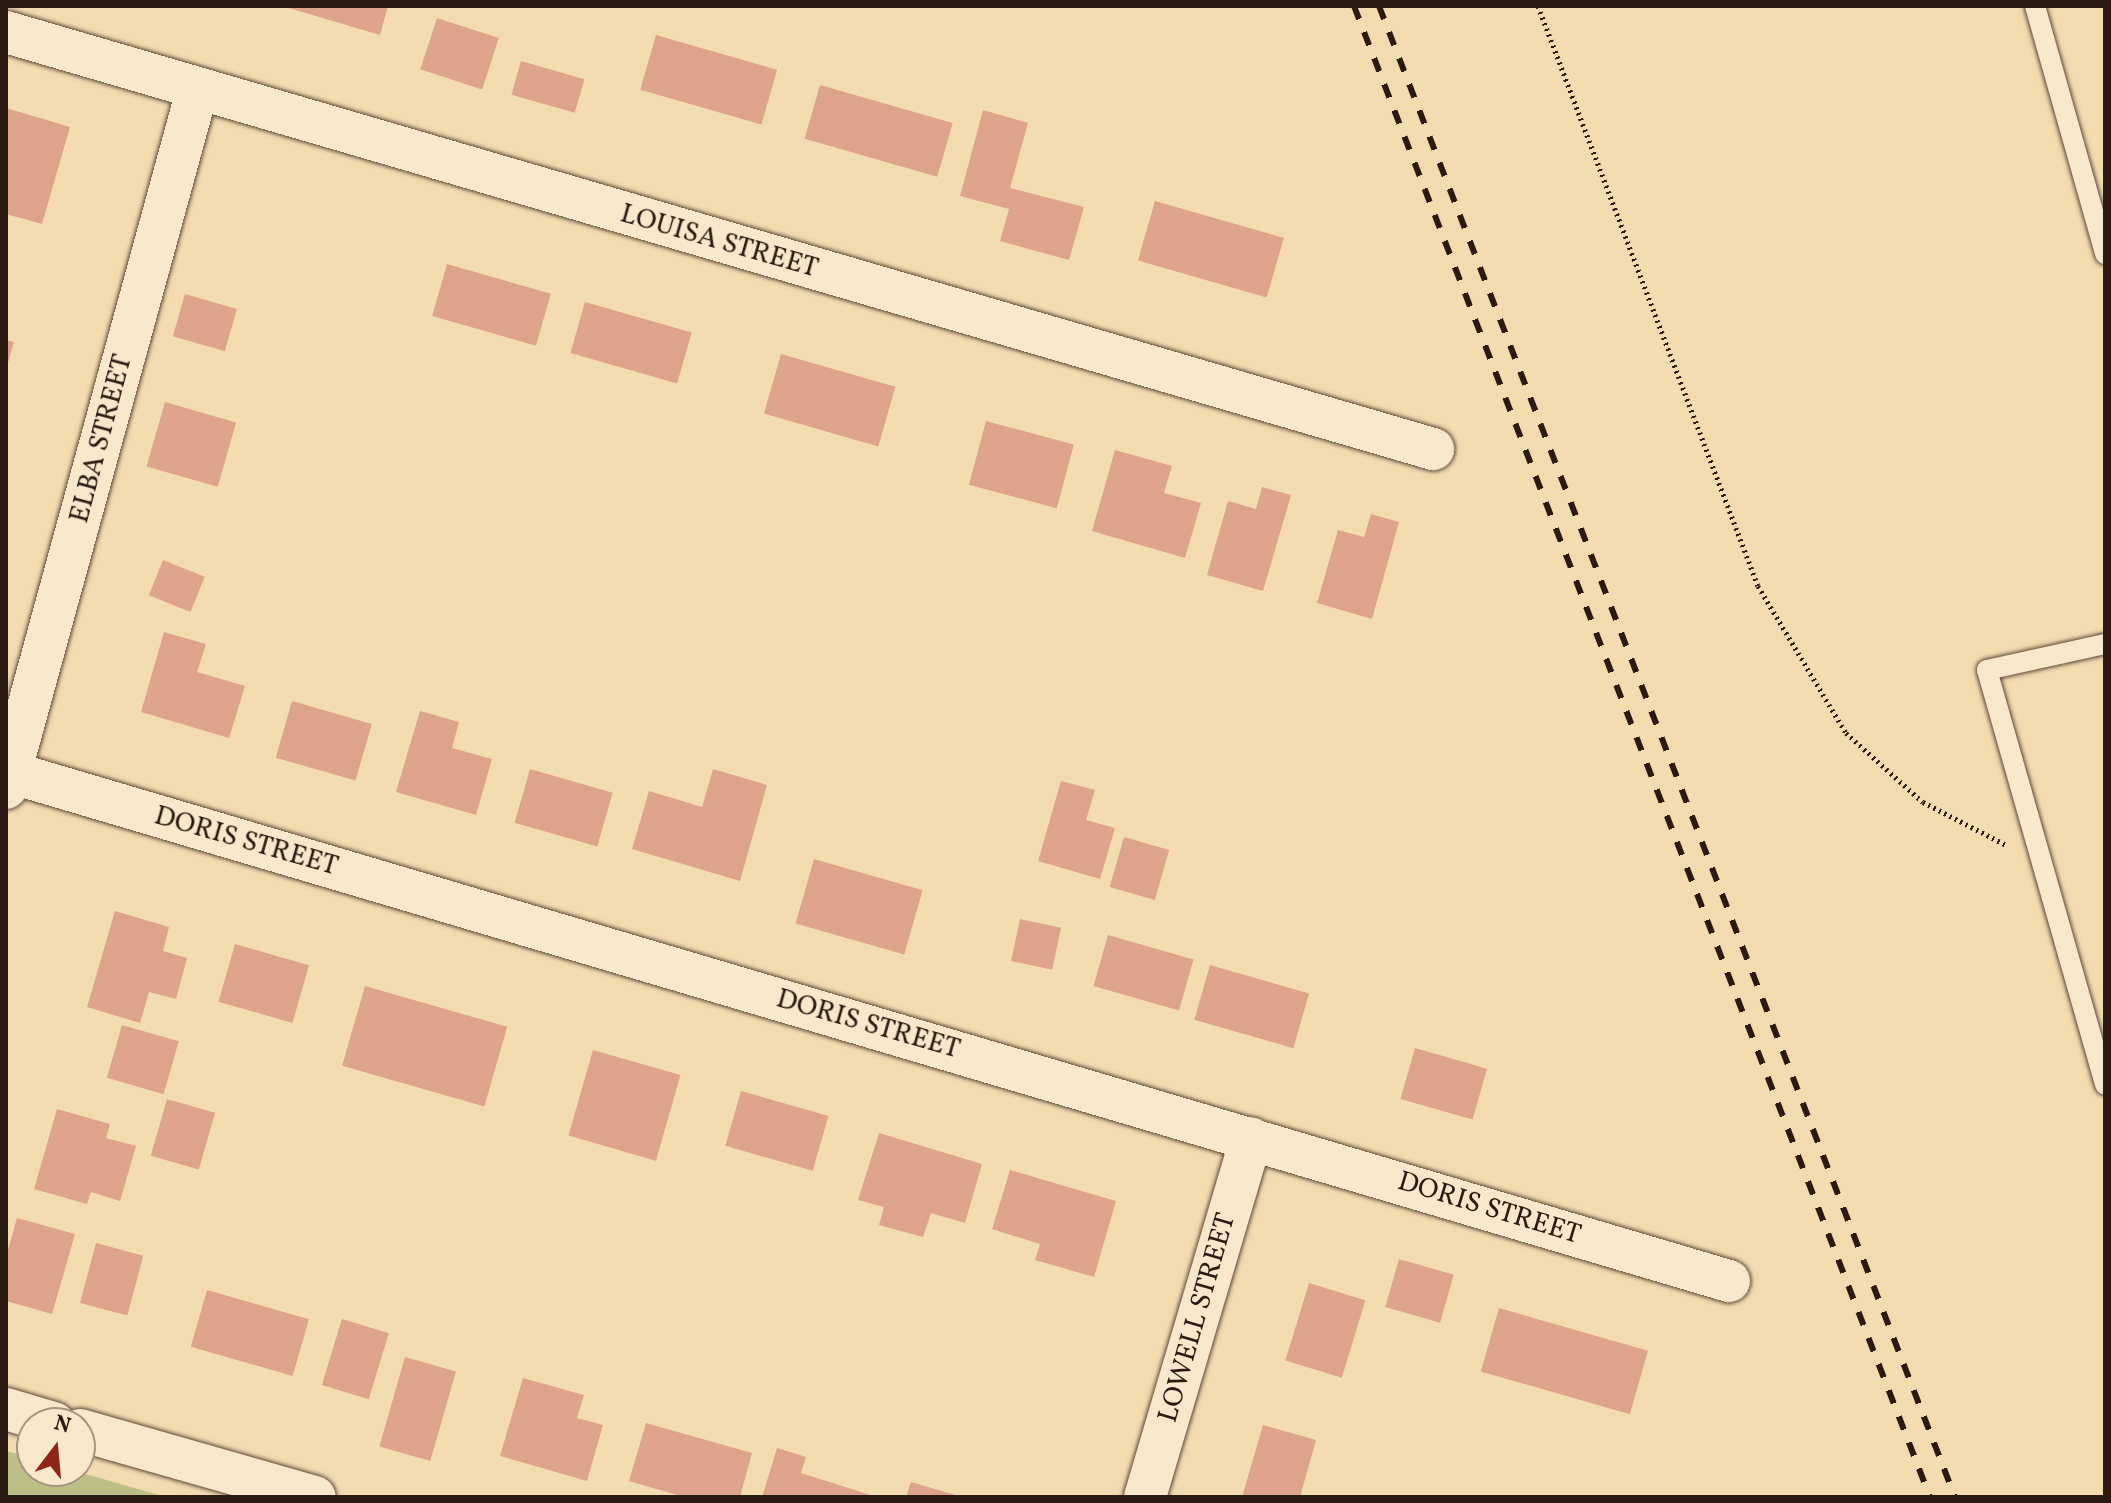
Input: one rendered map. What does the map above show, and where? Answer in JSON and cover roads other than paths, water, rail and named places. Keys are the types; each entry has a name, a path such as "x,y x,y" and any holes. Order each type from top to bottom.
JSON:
{"street":[{"name":"LOUISA STREET","path":"6,32 197,91 1433,449"},
{"name":"ELBA STREET","path":"7,777 197,91"},
{"name":"DORIS STREET","path":"7,777 1251,1138 1729,1281"},
{"name":"LOWELL STREET","path":"1145,1497 1251,1138"},
{"path":"96,1435 315,1497"}],"lane":[{"path":"2035,6 2105,254"},
{"path":"2105,644 1987,670 2105,1085"}],"railway":[{"path":"1354,6 1930,1497"},
{"path":"1379,6 1955,1497"}]}
